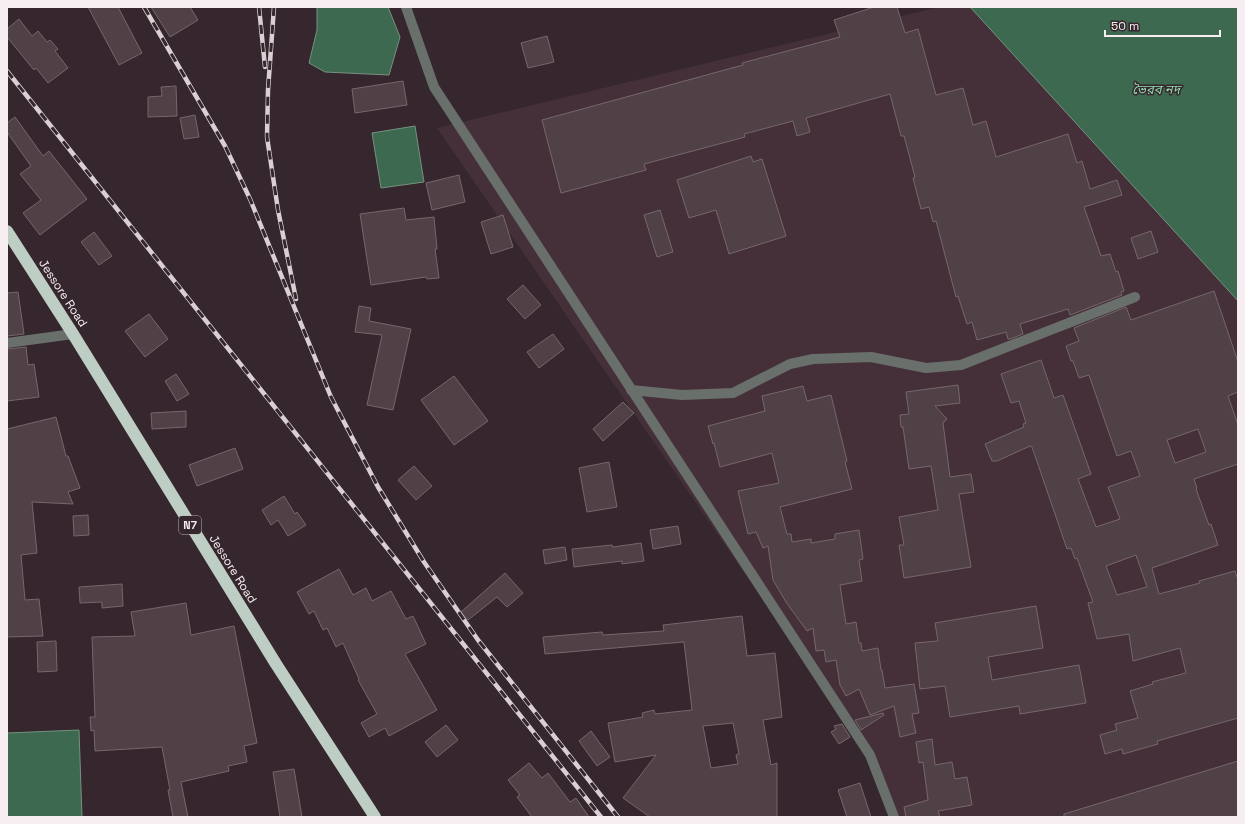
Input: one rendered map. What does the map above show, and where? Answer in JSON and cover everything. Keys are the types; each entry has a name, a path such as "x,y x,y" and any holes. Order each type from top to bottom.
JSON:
{"highway":[{"name":"Jessore Road","path":"7,231 73,334 276,664 375,817"}],"street":[{"path":"406,7 434,87 870,755 894,817"},
{"path":"631,390 682,394 733,393 790,364 813,359 871,357 926,368 961,365 1135,297"},
{"path":"7,343 73,334"}],"shaded area":[{"path":"939,7 971,7 1238,296 1238,817 894,817 870,755 437,128"}],"water":[{"path":"317,7 388,7 400,37 389,75 325,72 309,63 317,30"},
{"name":"ভৈরব নদ","path":"970,7 1238,7 1238,301"},
{"path":"415,126 424,182 381,188 372,133"},
{"path":"79,730 82,817 7,817 7,733"}],"building":[{"path":"88,7 118,7 142,53 119,65"},
{"path":"151,7 190,7 198,20 170,37"},
{"path":"874,7 897,7 905,33 918,29 936,95 963,88 973,125 986,121 996,157 1068,134 1077,163 1082,161 1090,189 1117,180 1122,195 1084,207 1101,256 1110,254 1116,272 1118,271 1124,291 1121,292 1122,295 1070,315 1068,309 1020,324 1023,334 1010,339 1008,339 1006,332 977,340 972,322 967,324 958,296 956,297 936,221 933,222 929,207 921,209 913,178 915,177 904,136 901,136 890,94 806,118 810,132 797,136 793,121 744,134 745,137 644,164 646,170 561,193 542,120 743,65 742,63 840,37 834,20"},
{"path":"19,19 32,36 38,31 47,42 50,40 58,49 55,51 68,68 48,83 36,68 34,70 7,37 7,29"},
{"path":"547,36 554,62 528,68 521,43"},
{"path":"403,81 407,105 355,113 352,89"},
{"path":"176,86 177,116 148,117 148,97 162,96 161,87"},
{"path":"195,115 199,137 184,139 180,118"},
{"path":"15,117 43,156 49,151 87,199 40,235 23,213 41,200 20,174 31,166 7,132 7,123"},
{"path":"751,156 753,162 762,159 786,236 729,254 716,210 689,218 677,180"},
{"path":"459,175 465,202 432,210 426,183"},
{"path":"404,208 406,220 434,217 437,249 435,249 439,278 427,279 426,277 371,285 360,214"},
{"path":"660,210 673,252 657,257 644,215"},
{"path":"503,215 513,247 491,254 481,222"},
{"path":"1151,231 1158,252 1138,259 1131,238"},
{"path":"94,232 112,256 99,265 81,242"},
{"path":"523,285 541,305 525,319 507,299"},
{"path":"1214,291 1238,362 1238,392 1228,396 1238,425 1238,464 1194,479 1209,525 1211,524 1218,545 1152,568 1159,594 1200,583 1199,581 1235,571 1238,580 1238,718 1157,741 1158,744 1123,754 1122,749 1105,754 1100,735 1117,730 1115,724 1138,718 1130,691 1153,684 1152,682 1186,673 1180,648 1133,661 1129,634 1097,639 1088,603 1093,602 1077,558 1075,559 1071,548 1067,549 1032,447 1030,446 997,461 992,461 985,444 1024,427 1023,424 1026,423 1019,401 1011,403 1001,374 1041,360 1054,398 1063,395 1091,474 1078,479 1096,527 1120,519 1108,487 1140,476 1131,451 1117,456 1089,375 1079,378 1066,346 1079,341 1074,328 1126,307 1131,320","holes":["1198,429 1206,452 1175,463 1167,440","1136,555 1147,587 1117,595 1106,566"]},
{"path":"18,292 24,334 7,336 7,293"},
{"path":"359,306 371,308 369,321 411,329 393,410 367,405 382,335 355,332"},
{"path":"149,314 168,339 145,357 125,331"},
{"path":"553,334 564,349 539,368 527,352"},
{"path":"26,347 28,365 34,364 39,397 7,401 7,349"},
{"path":"176,374 189,394 177,401 165,381"},
{"path":"454,376 488,421 454,445 421,400"},
{"path":"958,385 960,403 935,406 947,419 943,423 950,477 971,474 974,492 959,494 971,567 904,578 899,545 904,545 899,517 938,510 931,466 909,469 900,415 909,414 906,392"},
{"path":"803,386 807,401 831,395 847,461 845,462 852,489 780,507 787,534 791,534 792,542 811,539 811,543 835,539 835,534 859,530 863,559 859,560 862,581 840,585 846,624 856,622 859,643 861,643 862,651 878,648 885,688 914,684 919,713 912,714 916,733 900,737 894,706 870,715 859,689 846,696 840,685 836,660 826,662 824,650 816,651 813,628 807,631 786,602 773,580 768,546 763,548 756,532 748,534 738,491 779,483 772,453 720,467 708,426 765,411 762,396"},
{"path":"623,402 634,413 603,441 593,429"},
{"path":"186,411 186,427 152,429 151,413"},
{"path":"56,417 66,456 68,456 80,488 68,492 73,504 32,502 37,553 21,555 25,600 39,599 43,636 7,637 7,429"},
{"path":"235,448 243,469 197,486 189,465"},
{"path":"609,462 617,507 587,512 579,468"},
{"path":"414,466 432,486 416,500 398,480"},
{"path":"284,496 295,514 297,512 306,525 288,536 278,520 271,525 262,510"},
{"path":"88,515 89,535 74,536 73,516"},
{"path":"678,526 681,544 653,549 650,530"},
{"path":"641,543 644,561 622,564 622,561 574,567 572,549 612,545 613,547"},
{"path":"565,547 567,560 545,564 543,550"},
{"path":"339,569 353,595 366,588 372,601 391,591 406,619 413,616 426,644 405,654 437,710 389,736 385,728 369,737 361,723 377,714 358,680 359,679 343,643 336,647 327,628 323,630 314,611 309,614 297,592"},
{"path":"505,573 523,593 507,607 497,597 468,620 461,612"},
{"path":"122,584 123,606 102,608 102,602 80,603 79,587"},
{"path":"186,603 191,635 234,626 257,743 244,746 247,762 228,766 229,771 181,782 188,817 173,817 168,790 170,790 162,747 95,751 94,730 91,731 90,717 95,717 92,637 135,636 131,612"},
{"path":"1036,606 1043,648 988,657 992,680 1079,665 1086,703 1020,714 1019,706 950,717 945,686 920,689 915,643 938,641 935,623"},
{"path":"742,616 747,656 775,653 782,717 763,720 771,765 777,763 777,817 650,817 623,798 656,755 615,762 608,723 643,717 642,713 654,710 655,714 692,710 684,642 545,654 543,637 602,632 603,635 664,631 663,625","holes":["733,723 739,754 736,755 738,764 711,768 703,726"]},
{"path":"56,641 57,671 38,672 37,642"},
{"path":"883,713 884,715 861,730 855,720"},
{"path":"842,724 850,737 839,744 831,732 836,729 834,726"},
{"path":"446,725 458,740 437,757 425,742"},
{"path":"591,731 610,757 597,766 579,741"},
{"path":"932,739 935,765 952,762 955,779 967,777 972,805 938,811 940,817 906,817 904,807 928,800 923,762 919,763 916,742"},
{"path":"1238,761 1238,817 1064,817 1064,814"},
{"path":"529,763 542,778 548,773 570,802 576,798 589,817 532,817 517,797 520,795 508,780"},
{"path":"294,769 302,817 280,817 273,772"},
{"path":"860,783 871,817 847,817 838,790"}],"railway":[{"path":"144,7 225,146 250,199 331,397 378,487 424,562 478,640 618,817"},
{"path":"259,7 265,67"},
{"path":"274,7 268,90 267,137 278,210 296,299"},
{"path":"7,71 601,817"}]}
